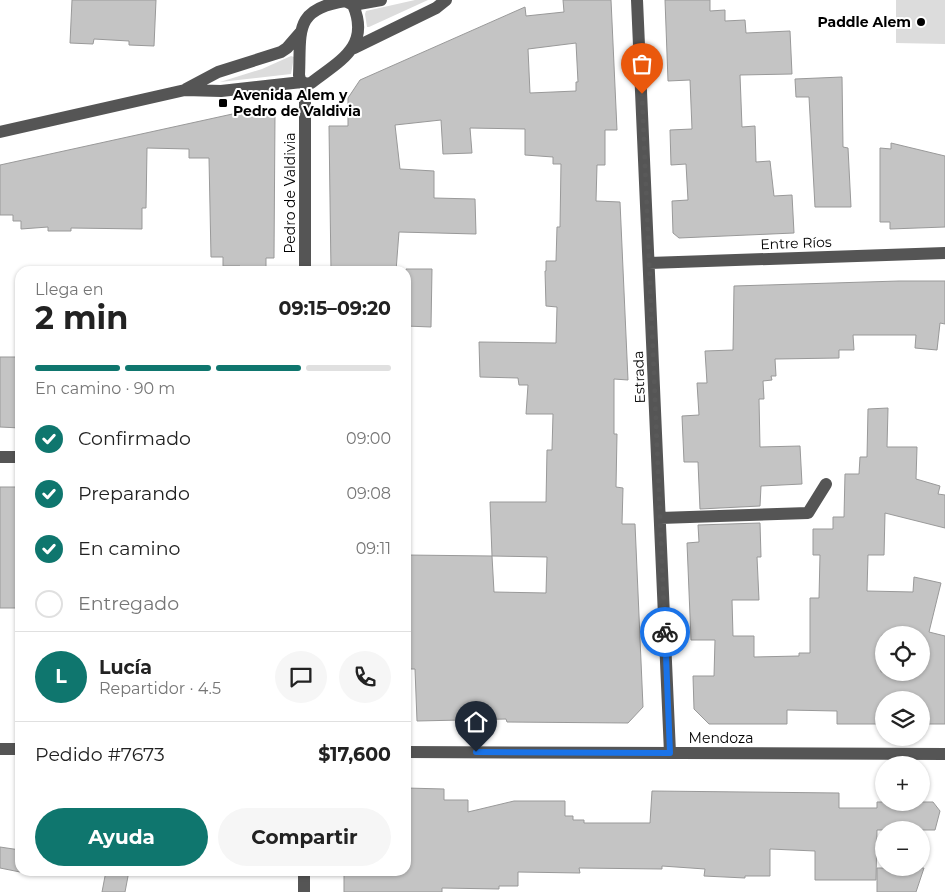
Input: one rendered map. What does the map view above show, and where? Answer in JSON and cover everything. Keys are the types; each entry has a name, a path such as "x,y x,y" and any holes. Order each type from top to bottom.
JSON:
{"street":[{"path":"185,90 218,72 287,48 300,33 302,23 314,6 338,2 381,0"},
{"path":"0,132 185,90 222,91 311,83 354,48 436,8 446,0"},
{"name":"Estrada","path":"637,0 670,753"},
{"path":"350,2 356,11 358,32 354,48"},
{"name":"Pedro de Valdivia","path":"300,33 299,75 303,83 305,266"},
{"name":"Entre Ríos","path":"649,263 945,253"},
{"path":"0,457 15,457"},
{"path":"660,518 808,513 826,484"},
{"path":"0,749 15,749"},
{"name":"Mendoza","path":"411,752 945,754"},
{"path":"304,876 304,892"}],"shaded area":[{"path":"415,0 428,0 367,27 366,11"},
{"name":"Paddle Alem","path":"896,0 945,0 945,44 896,43"},
{"path":"291,56 294,57 291,74 220,82 262,69"}],"building":[{"path":"72,0 156,0 154,46 129,45 129,41 94,39 93,44 70,43"},
{"path":"563,0 611,0 617,130 605,130 605,165 597,165 596,201 620,202 628,380 614,379 614,434 617,434 616,487 623,488 622,524 635,524 643,707 628,723 507,722 506,719 417,721 415,669 411,669 411,555 492,556 490,502 546,502 547,450 552,450 553,414 526,414 528,385 519,385 518,378 480,377 479,342 556,343 557,307 546,306 545,271 546,261 556,261 557,227 560,227 561,164 553,164 553,157 525,155 525,129 470,128 472,153 443,154 441,120 395,125 400,169 434,171 434,198 475,199 476,234 399,232 396,266 331,266 329,126 348,126 348,98 360,80 525,7 526,16 564,12","holes":["576,43 578,82 576,82 576,91 530,93 528,49","492,556 547,557 546,593 494,592"]},
{"path":"665,0 710,0 710,11 725,10 725,21 745,20 746,33 790,31 792,74 740,75 742,127 755,126 756,162 770,161 774,196 792,195 794,233 679,238 673,233 672,201 688,200 686,164 671,165 670,130 692,129 690,80 668,81"},
{"path":"842,77 843,147 848,148 851,207 815,207 809,97 796,97 795,79"},
{"path":"237,113 275,113 274,258 266,258 266,266 223,266 223,257 211,257 209,158 189,158 189,149 147,148 146,208 142,208 142,229 71,228 71,231 48,231 48,227 21,229 21,221 13,221 13,215 0,215 0,165"},
{"path":"891,143 945,156 945,227 890,229 890,222 880,222 880,148 891,149"},
{"path":"411,269 432,269 431,327 411,326"},
{"path":"945,281 945,324 940,323 937,350 915,348 916,335 853,335 854,350 839,350 839,358 775,359 776,376 771,376 772,380 763,381 764,399 759,399 760,447 800,446 802,484 761,486 760,506 700,509 698,462 684,462 682,416 699,415 697,383 707,383 705,351 733,350 734,286"},
{"path":"0,357 15,357 15,428 0,427"},
{"path":"888,408 887,447 917,447 916,479 940,486 938,494 945,495 945,528 885,513 884,555 868,555 867,591 913,592 914,577 941,583 930,628 930,626 875,626 875,681 930,681 930,632 945,636 945,724 930,724 930,691 875,691 875,724 837,724 837,711 787,710 787,724 709,724 694,709 693,676 714,676 715,640 691,640 687,543 699,542 698,525 760,523 761,557 757,557 759,600 732,600 733,636 754,636 754,657 799,656 799,653 810,653 810,598 819,598 820,555 813,555 813,529 833,529 833,517 844,517 845,474 859,474 860,457 867,457 868,409"},
{"path":"0,487 15,487 15,608 0,608"},
{"path":"411,788 444,789 444,800 468,800 468,812 514,801 565,801 565,816 573,816 573,820 584,820 584,823 650,823 652,791 839,793 839,808 875,808 875,811 930,811 930,802 933,802 940,811 935,830 930,830 930,821 875,821 876,880 815,880 815,851 770,849 770,876 745,876 745,878 704,876 705,869 662,866 662,869 579,868 580,873 518,872 518,886 499,886 499,889 442,888 442,892 344,892 344,876 411,876"},
{"path":"0,847 15,849 15,871 0,868"},
{"path":"105,876 128,876 125,892 102,892"},
{"path":"877,876 921,876 916,892 877,892"}],"way so far":[{"path":"642,94 665,632"}],"place":[{"name":"Paddle Alem","path":"921,22"},
{"name":"Avenida Alem y Pedro de Valdivia","path":"223,103"}],"route":[{"path":"476,752 670,753 665,632"}]}
